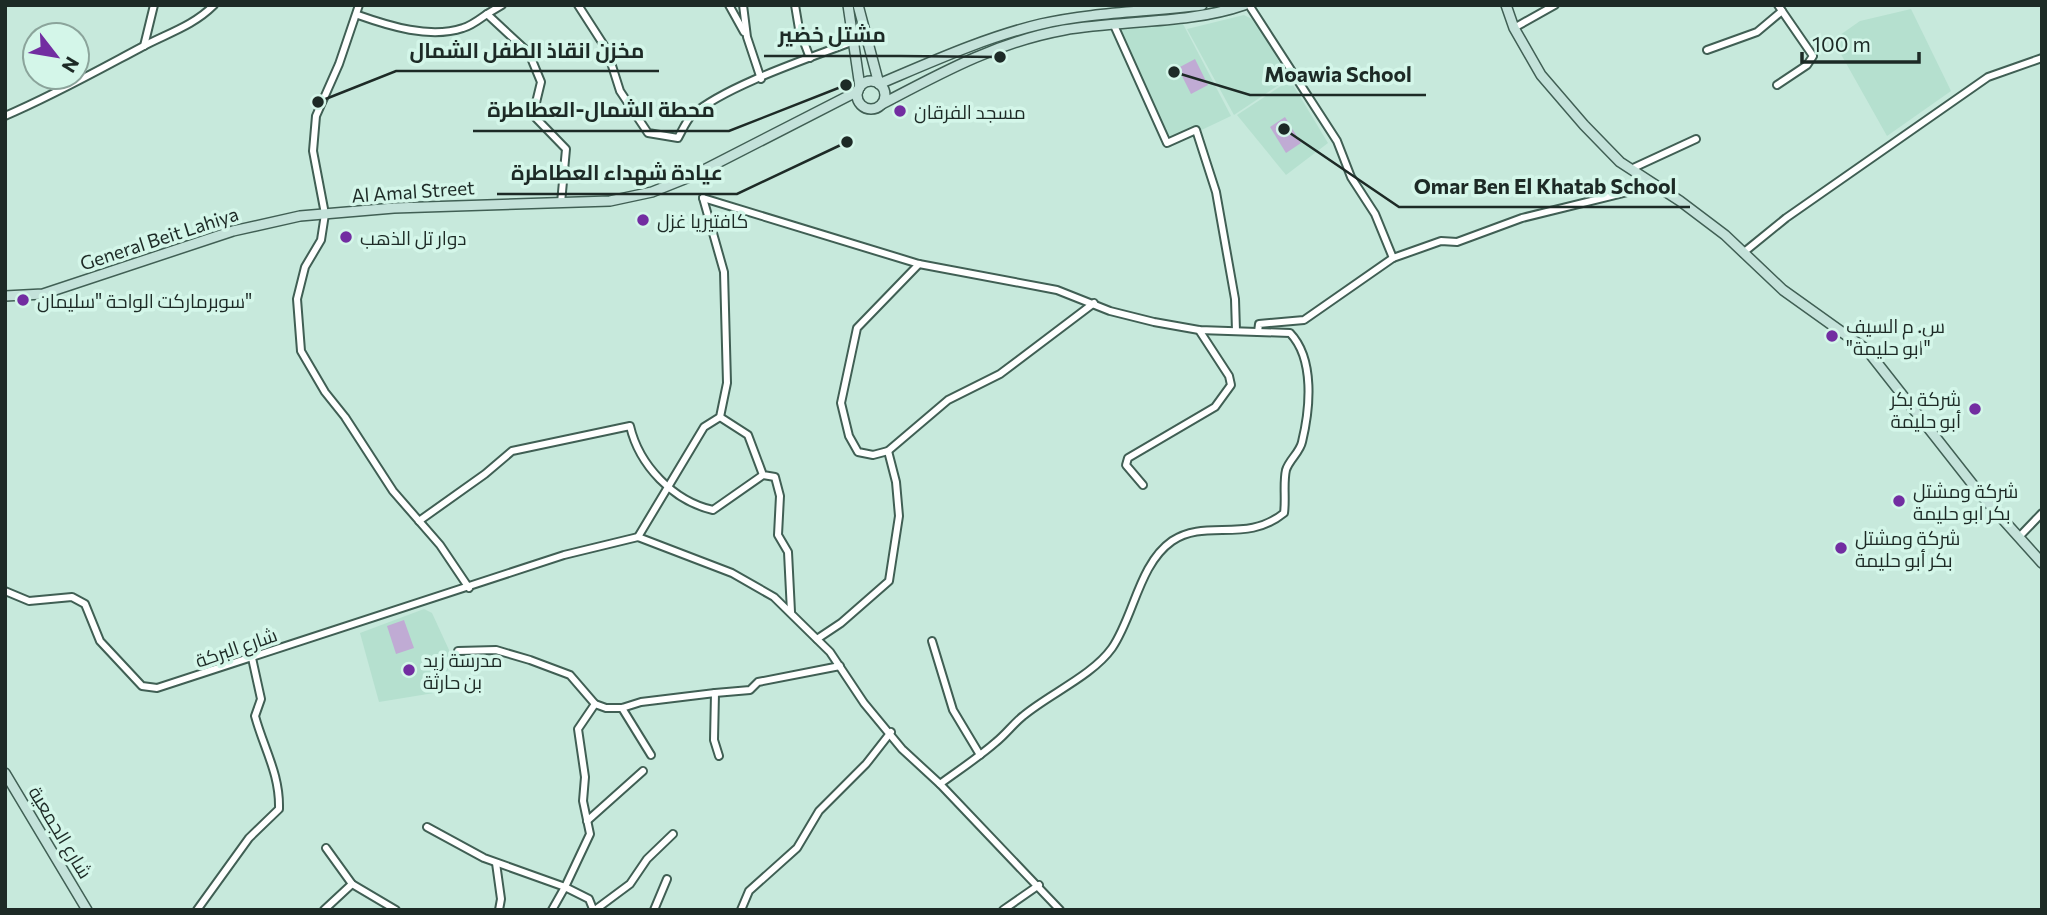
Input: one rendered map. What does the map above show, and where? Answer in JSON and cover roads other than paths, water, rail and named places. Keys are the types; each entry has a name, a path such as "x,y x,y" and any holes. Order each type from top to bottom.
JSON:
{"main road":[{"path":"848,5 854,41 858,100 864,107 874,108 986,51 1044,34 1113,23 1211,14 1246,5"},
{"path":"858,5 879,84 885,95 882,103"},
{"path":"859,89 871,81 879,84 1032,26 1091,15 1202,5"},
{"path":"1506,5 1514,28 1541,75 1584,124 1631,169 1657,184 1743,253 1783,290 1867,350 1981,495 2042,563"},
{"name":"Al Amal Street","path":"325,214 394,208 610,201 666,187 820,113 859,89"},
{"name":"General Beit Lahiya","path":"5,296 43,294 253,226 325,214"},
{"name":"شارع الجمعية","path":"5,773 87,910"}],"street":[{"path":"144,46 154,5"},
{"path":"5,116 85,80 144,46 186,27 214,5"},
{"path":"359,5 358,15 316,116 313,151 325,214 321,240 305,267 297,299 302,351 325,391 393,491 469,588"},
{"path":"358,15 393,27 429,31 462,29 502,5"},
{"path":"578,5 607,50 620,91 648,133 678,138 690,117 709,103 854,41"},
{"path":"729,5 747,37 761,79"},
{"path":"743,5 747,37"},
{"path":"795,5 810,58"},
{"path":"1246,5 1337,141 1351,177 1375,214 1393,258"},
{"path":"1514,28 1555,5"},
{"path":"1707,50 1757,32 1780,8 1813,57 1807,65 1777,85"},
{"path":"487,14 529,53 541,82 533,115 566,149 561,203"},
{"path":"1113,23 1167,143 1196,131 1216,192 1235,299 1236,331"},
{"path":"1743,253 1786,218 1988,77 2042,58"},
{"path":"1631,169 1696,139"},
{"path":"1258,332 1259,324 1304,320 1393,258 1441,241 1457,242 1522,218 1657,184"},
{"path":"940,784 980,755 1023,715 1056,694 1111,648 1151,568 1174,540 1215,530 1243,531 1261,527 1284,513 1286,471 1302,444 1308,390 1307,373 1297,340 1290,333 1199,330 1111,311 1057,290 919,264 704,198 724,272 727,383 720,417 704,427 638,537 732,573 774,597 791,612 840,666 864,704 891,732 902,749 940,784 1060,910"},
{"path":"919,264 857,328 841,403 849,436 858,452 873,455 888,451 948,400 1000,374 1094,303"},
{"path":"1143,485 1126,465 1128,458 1215,407 1231,385 1229,376 1199,330"},
{"path":"720,417 748,435 762,475"},
{"path":"419,521 485,474 512,450 630,426 637,450 668,487 695,506 713,510 762,475 775,477 780,496 778,535 788,552 791,612"},
{"path":"817,639 841,623 888,581 899,516 896,482 888,451"},
{"path":"2019,537 2042,513"},
{"name":"شارع البركة","path":"5,591 29,601 72,597 85,604 100,641 142,686 158,688 564,555 638,537"},
{"path":"932,641 953,710 980,755"},
{"path":"458,651 496,650 540,663 570,675 595,704 622,708 641,702 750,690 758,682 840,666"},
{"path":"197,910 249,838 279,809 280,787 275,766 255,716 261,699 252,658"},
{"path":"715,694 713,740 719,756"},
{"path":"552,910 590,834 578,729 595,704"},
{"path":"622,708 651,755"},
{"path":"741,910 749,891 797,848 819,811 866,764 891,732"},
{"path":"587,821 643,771"},
{"path":"427,827 496,863 565,887 589,899 594,909 630,884 647,859 673,834"},
{"path":"326,848 352,884 396,910"},
{"path":"496,863 501,899 499,910"},
{"path":"654,910 667,879"},
{"path":"324,910 352,884"},
{"path":"1003,910 1039,885"}],"place":[{"name":"مشتل خضير","path":"1000,57"},
{"name":"Moawia School","path":"1174,72"},
{"name":"محطة الشمال-العطاطرة","path":"846,85"},
{"name":"مخزن انقاذ الطفل الشمال","path":"318,102"},
{"name":"مسجد الفرقان","path":"900,111"},
{"name":"Omar Ben El Khatab School","path":"1284,129"},
{"name":"عيادة شهداء العطاطرة","path":"847,142"},
{"name":"كافتيريا غزل","path":"643,220"},
{"name":"دوار تل الذهب","path":"346,237"},
{"name":"سوبرماركت الواحة \"سليمان\"","path":"23,300"},
{"name":"س. م السيف \"ابو حليمة\"","path":"1832,336"},
{"name":"شركة بكر أبو حليمة","path":"1975,409"},
{"name":"شركة ومشتل بكر ابو حليمة","path":"1899,501"},
{"name":"شركة ومشتل بكر أبو حليمة","path":"1841,548"},
{"name":"مدرسة زيد بن حارثة","path":"409,670"}]}
